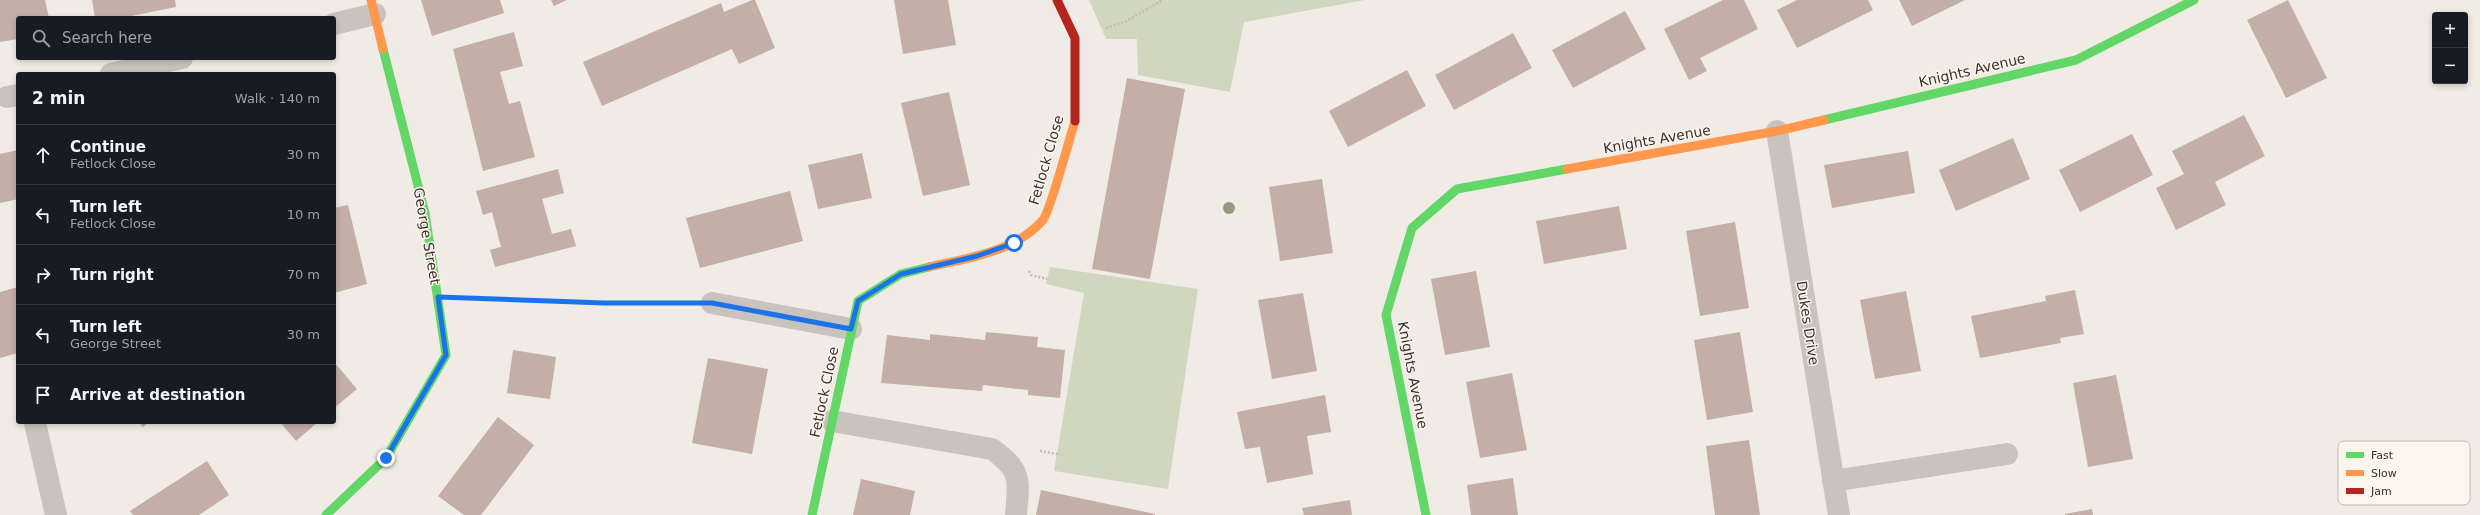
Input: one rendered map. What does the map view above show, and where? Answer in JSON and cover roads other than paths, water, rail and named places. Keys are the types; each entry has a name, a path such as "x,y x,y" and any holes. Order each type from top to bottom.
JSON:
{"street":[{"name":"Fetlock Close","path":"812,515 858,301 901,274 977,256 1014,243 1044,219 1075,120 1075,38 1057,0"},
{"name":"Knights Avenue","path":"1426,515 1386,315 1412,228 1457,189 1776,131 2076,60 2194,0"},
{"name":"George Street","path":"326,515 386,458 446,355 425,213 373,7 336,23"},
{"path":"120,72 173,60"},
{"name":"Dukes Drive","path":"1776,131 1839,515"},
{"path":"712,303 851,329"},
{"path":"832,421 992,449 1010,462 1019,482 1016,515"},
{"path":"35,424 56,515"},
{"path":"1833,481 2007,454"}]}
